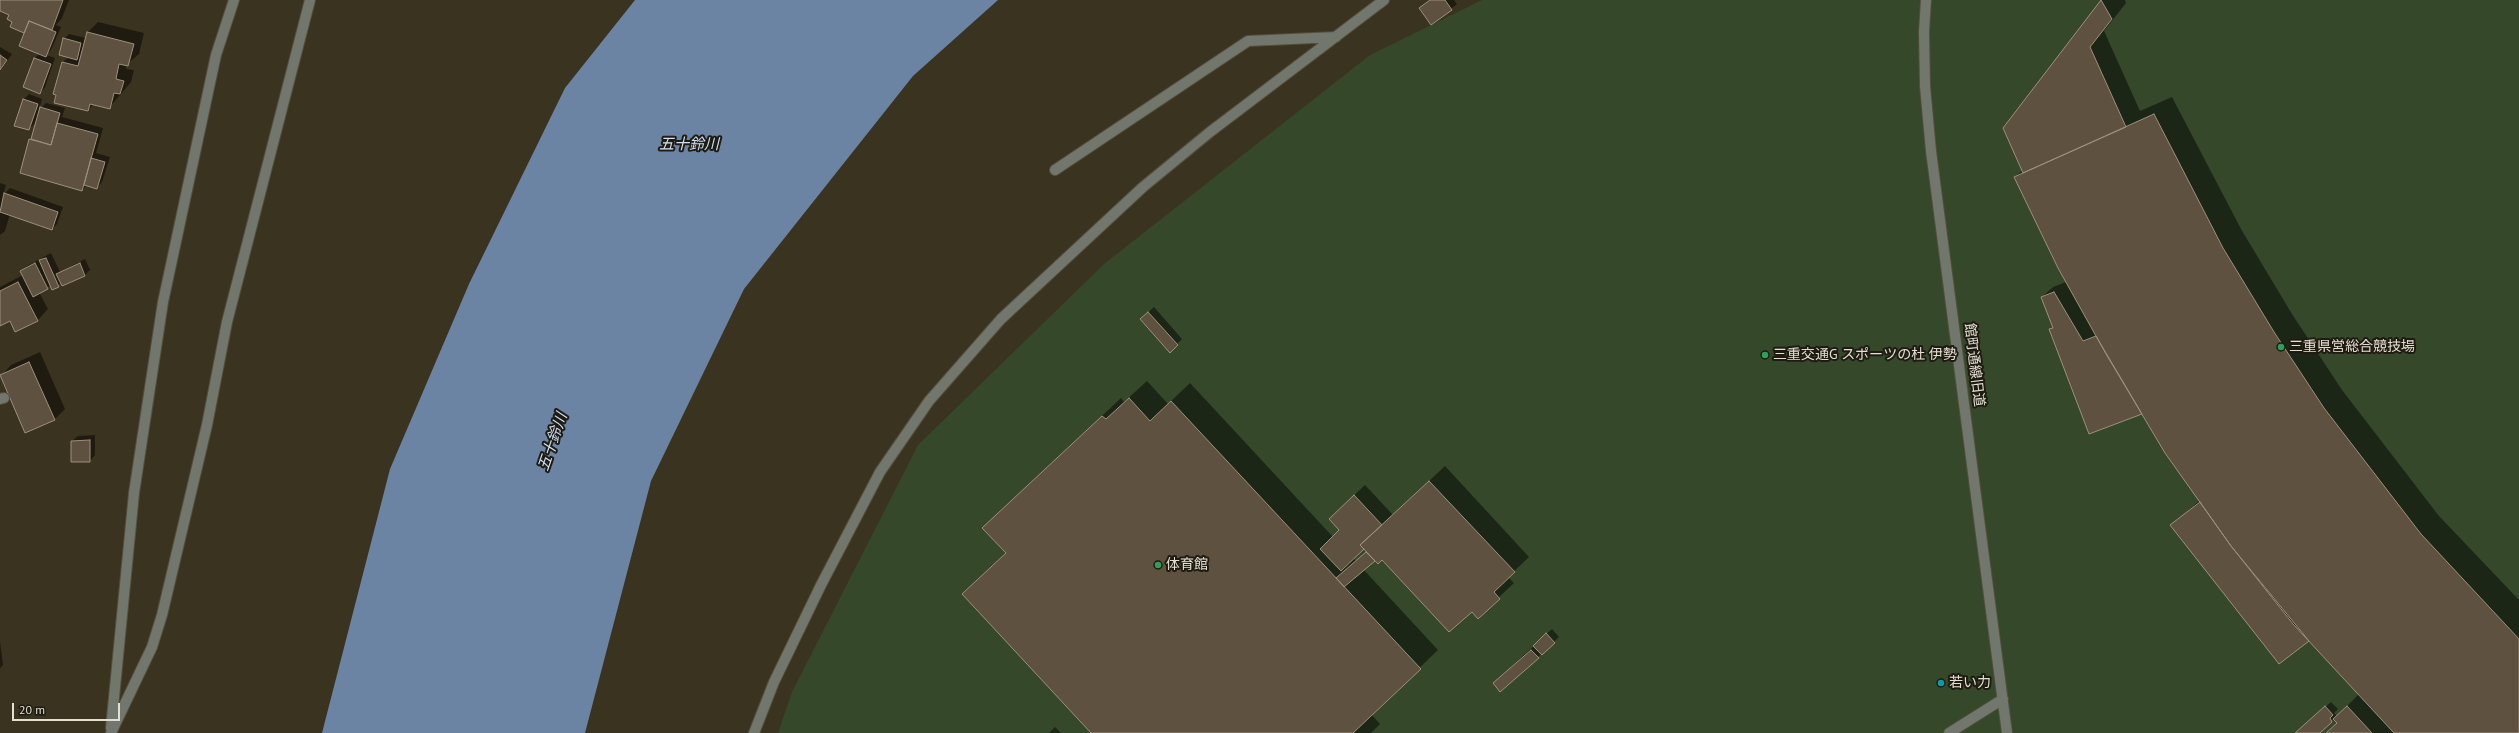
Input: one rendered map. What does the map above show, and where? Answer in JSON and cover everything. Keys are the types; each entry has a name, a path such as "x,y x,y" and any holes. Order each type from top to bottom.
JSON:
{"street":[{"path":"111,733 134,493 163,302 216,55 234,0"},
{"path":"111,733 152,647 162,615 207,425 229,314 310,0"},
{"path":"754,733 774,682 821,585 880,472 929,401 1001,319 1143,186 1210,132 1384,0"},
{"name":"館町通線旧道","path":"1926,0 1924,32 1925,86 1931,151 2007,733"},
{"path":"1055,170 1248,41 1336,37"},
{"path":"1949,733 2003,699"}],"green space":[{"name":"三重交通G スポーツの杜 伊勢","path":"1482,0 2519,0 2519,733 778,733 792,692 918,445 1104,264 1370,55"}],"water":[{"name":"五十鈴川","path":"635,0 998,0 913,76 744,289 651,481 585,733 322,733 390,469 469,284 565,88"}],"building":[{"path":"0,0 63,0 52,30 29,21 24,33 10,27 12,22 7,19 9,15 0,11"},
{"path":"1430,0 1445,0 1452,10 1431,25 1419,8"},
{"path":"2101,0 2112,19 2090,47 2126,127 2023,173 2003,128"},
{"path":"29,21 56,32 46,57 19,46"},
{"path":"87,32 134,44 128,66 119,64 116,79 124,81 120,94 114,93 110,109 90,104 88,111 54,103 56,95 53,94 62,62 78,66"},
{"path":"63,38 81,43 77,60 59,55"},
{"path":"0,55 7,60 0,70"},
{"path":"34,58 51,64 40,94 23,87"},
{"path":"23,99 38,104 29,130 14,126"},
{"path":"40,107 60,113 51,145 31,139"},
{"path":"2154,114 2223,248 2274,332 2324,408 2421,534 2519,639 2519,733 2394,733 2293,624 2231,546 2165,453 2106,354 2058,268 2014,177"},
{"path":"57,123 98,134 82,191 20,173 29,139 51,145"},
{"path":"91,158 105,162 97,189 84,185"},
{"path":"4,193 58,212 52,230 0,212"},
{"path":"46,258 59,287 52,290 39,260"},
{"path":"35,263 48,289 33,297 20,271"},
{"path":"80,263 85,276 62,286 56,274"},
{"path":"18,282 38,321 15,332 10,321 0,326 0,291"},
{"path":"2054,292 2083,341 2096,336 2142,414 2089,434 2049,329 2053,328 2041,297"},
{"path":"1148,312 1178,345 1170,353 1140,319"},
{"path":"29,362 55,420 25,433 0,375"},
{"name":"体育館","path":"1129,398 1150,421 1171,401 1421,669 1353,733 1091,733 962,594 1006,553 982,528 1102,416 1106,419"},
{"path":"90,440 90,462 71,462 71,441"},
{"path":"1429,481 1515,572 1494,592 1500,599 1478,619 1472,612 1449,632 1382,560 1378,564 1360,545"},
{"path":"1354,495 1382,525 1360,545 1364,549 1341,571 1320,549 1339,530 1329,519"},
{"path":"2200,502 2231,546 2309,641 2279,664 2170,525"},
{"path":"1366,552 1375,561 1344,587 1336,578"},
{"path":"1546,633 1555,643 1542,655 1533,646"},
{"path":"1531,650 1539,658 1500,692 1493,683"},
{"path":"2325,706 2333,715 2330,718 2332,722 2320,733 2295,733"},
{"path":"2347,706 2372,733 2326,733 2337,723 2333,719"}],"place":[{"name":"三重県営総合競技場","path":"2281,347"},
{"name":"三重交通G スポーツの杜 伊勢","path":"1765,355"},
{"name":"体育館","path":"1158,565"},
{"name":"若い力","path":"1941,683"}]}
